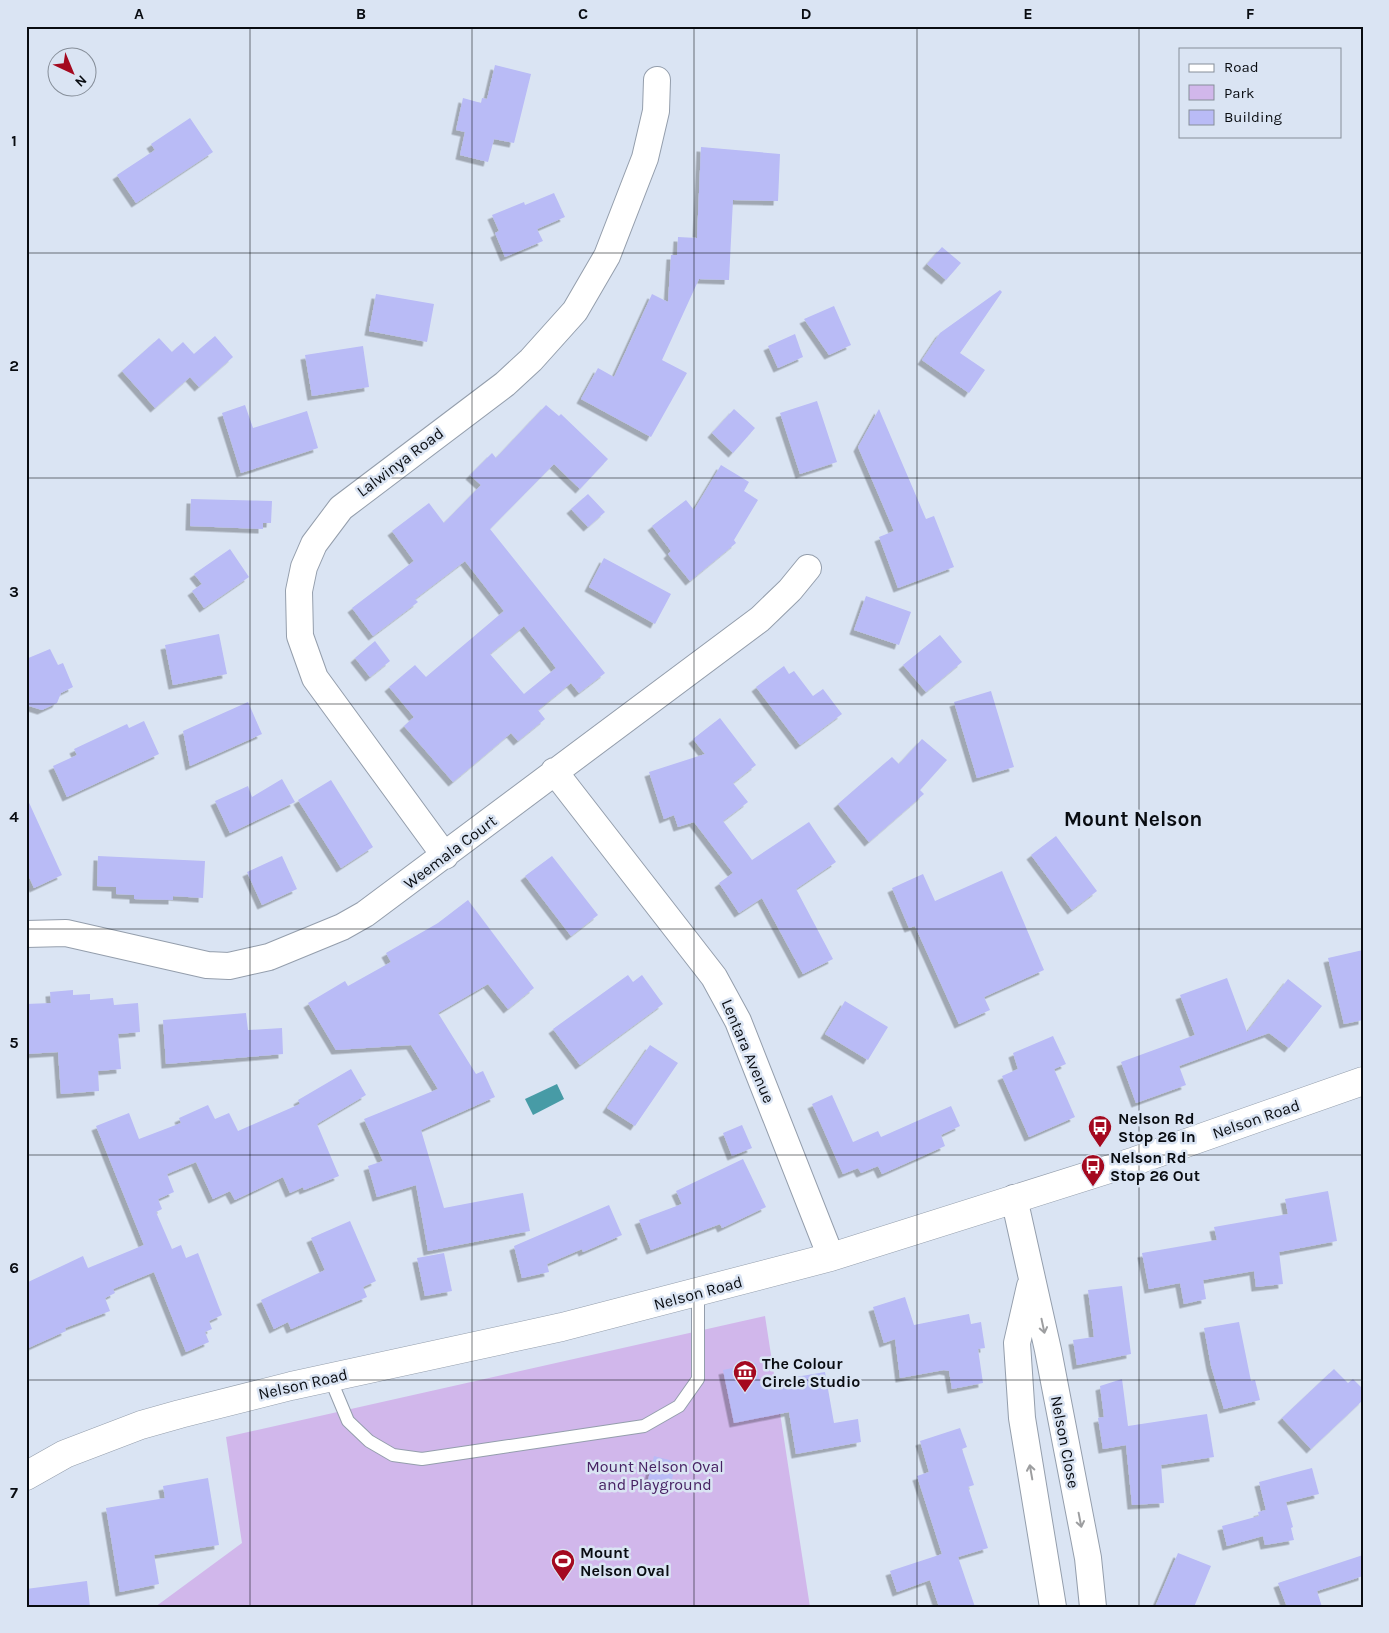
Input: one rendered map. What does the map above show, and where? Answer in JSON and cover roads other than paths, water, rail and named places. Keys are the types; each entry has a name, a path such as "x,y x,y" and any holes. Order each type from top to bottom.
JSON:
{"main road":[{"name":"Nelson Road","path":"26,1476 65,1454 141,1425 330,1378 562,1327 831,1257 1135,1161 1363,1081"}],"street":[{"name":"Lalwinya Road","path":"445,856 315,678 300,636 299,591 304,567 314,544 341,508 505,384 537,354 575,311 607,256 645,158 656,111 657,80"},
{"name":"Weemala Court","path":"26,934 66,933 207,965 229,966 250,962 342,927 387,900 554,771 760,619 790,590 808,568"},
{"name":"Lentara Avenue","path":"554,771 714,977 738,1021 831,1257"},
{"name":"Nelson Close","path":"1014,1198 1032,1278 1088,1558 1093,1607"},
{"name":"Nelson Close","path":"1032,1278 1017,1343 1021,1408 1053,1607"}],"lane":[{"path":"330,1378 348,1421 369,1441 393,1455 422,1459 644,1426 679,1406 698,1379 698,1293"}],"water":[{"path":"557,1084 564,1099 533,1115 525,1099"}],"place":[{"name":"Nelson Rd Stop 26 In","path":"1100,1148"},
{"name":"Nelson Rd Stop 26 Out","path":"1093,1187"},
{"name":"The Colour Circle Studio","path":"745,1393"},
{"name":"Mount Nelson Oval","path":"563,1582"}],"district":[{"name":"Mount Nelson","path":"1133,819"}],"park label":[{"name":"Mount Nelson Oval and Playground","path":"655,1475"}]}
